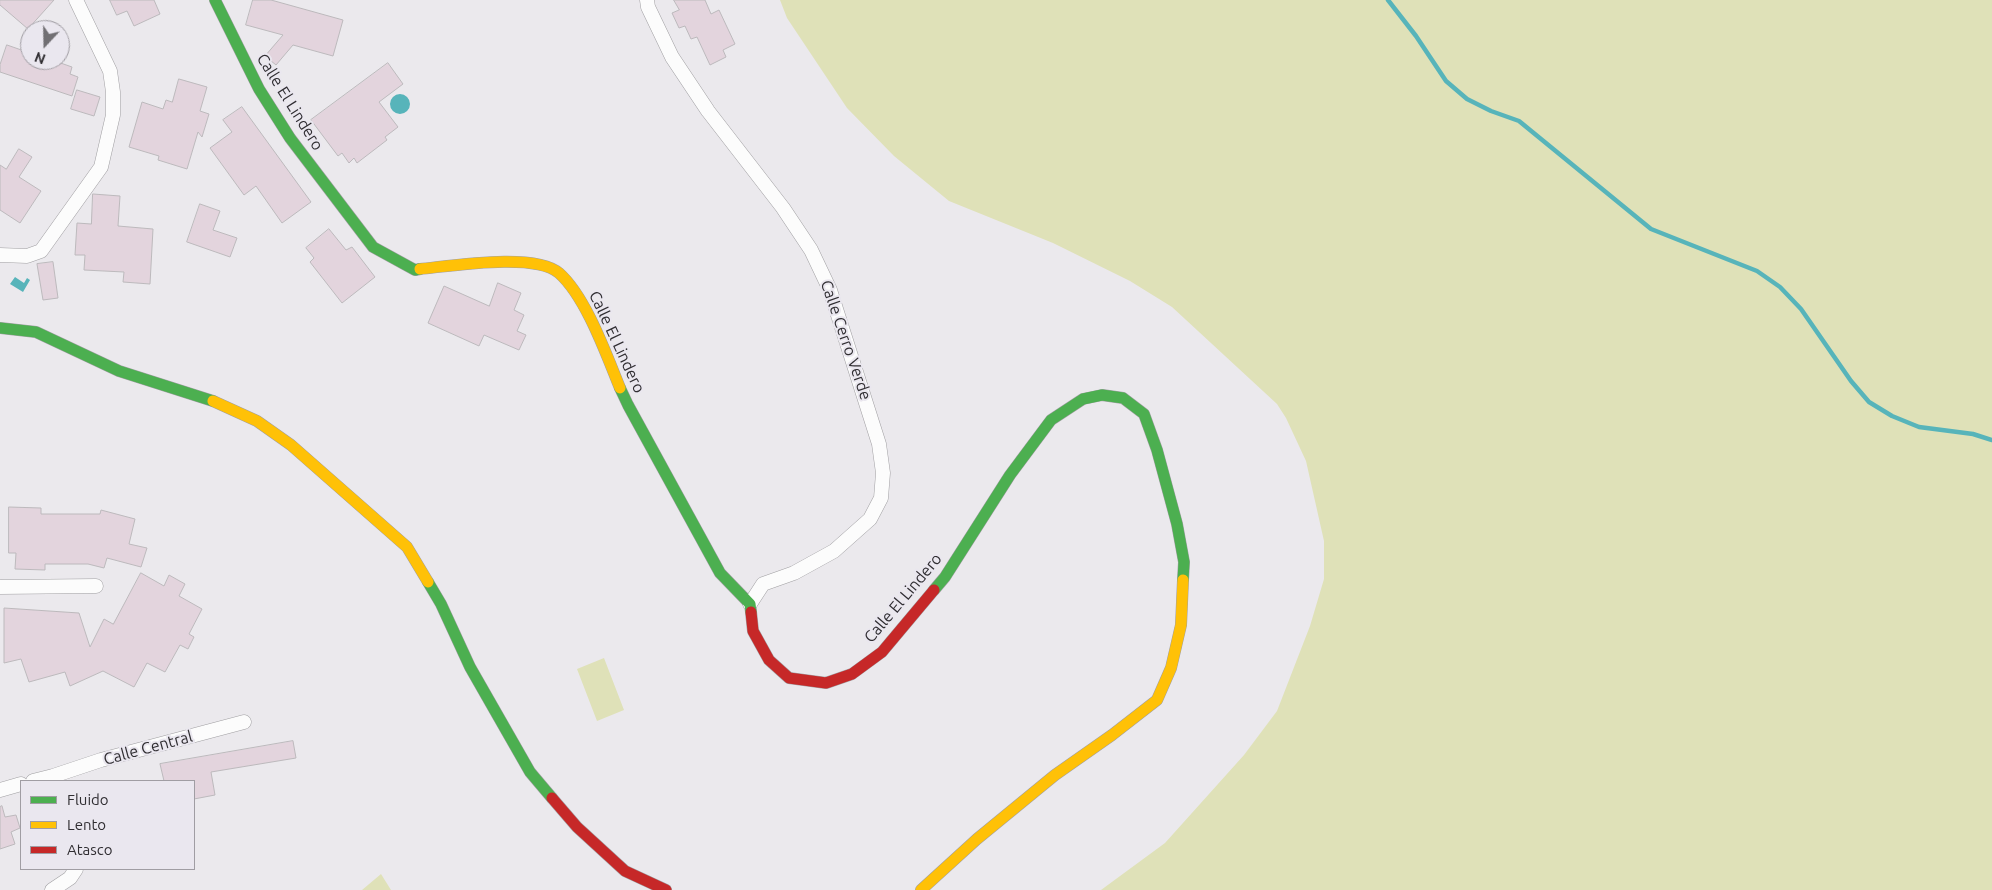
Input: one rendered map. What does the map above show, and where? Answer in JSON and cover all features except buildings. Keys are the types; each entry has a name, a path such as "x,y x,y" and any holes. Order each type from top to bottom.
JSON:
{"street":[{"path":"0,255 27,256 41,251 101,167 113,115 110,70 76,0"},
{"name":"Calle El Lindero","path":"215,0 259,88 290,138 373,247 415,270 498,261 536,264 558,272 575,292 594,328 628,405 720,573 750,604 753,631 769,660 789,678 826,683 852,674 882,652 945,577 1010,475 1052,420 1083,399 1102,395 1123,398 1144,414 1157,450 1177,524 1184,562 1181,625 1172,668 1157,700 1112,735 1054,775 977,839 921,890"},
{"name":"Calle Cerro Verde","path":"647,0 648,7 672,58 708,111 783,208 811,250 830,290 880,444 883,473 881,498 870,519 834,550 794,573 764,584 750,604"},
{"path":"0,328 36,332 119,371 220,403 257,421 291,445 407,547 441,604 470,667 491,706 536,779 577,827 625,871 666,890"},
{"path":"0,587 96,586"},
{"name":"Calle Central","path":"54,779 102,760 244,722"},
{"path":"0,790 20,784"},
{"path":"52,890 70,878 75,870"}],"green space":[{"path":"780,0 1992,0 1992,890 1101,890 1165,843 1244,755 1277,711 1310,626 1324,579 1324,541 1306,461 1286,418 1277,404 1172,307 1130,281 1053,243 949,201 894,156 847,108 787,18"},
{"path":"604,658 624,710 597,721 577,669"},
{"path":"381,874 391,890 362,890"}],"water":[{"path":"400,94 407,97 410,104 407,111 400,114 393,111 390,104 393,97"},
{"path":"15,277 24,283 27,278 30,280 23,292 10,284"}],"waterway":[{"path":"1388,0 1416,36 1446,81 1467,99 1491,111 1519,121 1651,229 1757,271 1780,287 1801,309 1851,381 1869,402 1892,416 1919,427 1973,434 1992,440"}],"traffic: fast":[{"path":"215,0 259,89 290,138 373,247 415,270 420,269"},
{"path":"0,328 36,332 119,371 213,401"},
{"path":"620,388 720,573 750,604 751,612"},
{"path":"934,590 945,577 1010,475 1051,420 1083,399 1102,395 1123,398 1144,414 1157,450 1177,524 1184,562 1183,580"},
{"path":"428,582 441,604 470,667 530,772 552,798"}],"traffic: slow":[{"path":"420,269 471,263 513,262 532,263 559,273 569,283 586,311 602,343 620,388"},
{"path":"213,401 257,421 291,445 407,547 428,582"},
{"path":"921,890 977,839 1055,775 1112,735 1157,700 1171,668 1181,625 1183,580"}],"traffic: jam":[{"path":"751,612 753,631 769,660 789,678 826,683 852,674 882,652 934,590"},
{"path":"552,798 577,827 625,871 666,890"}]}
